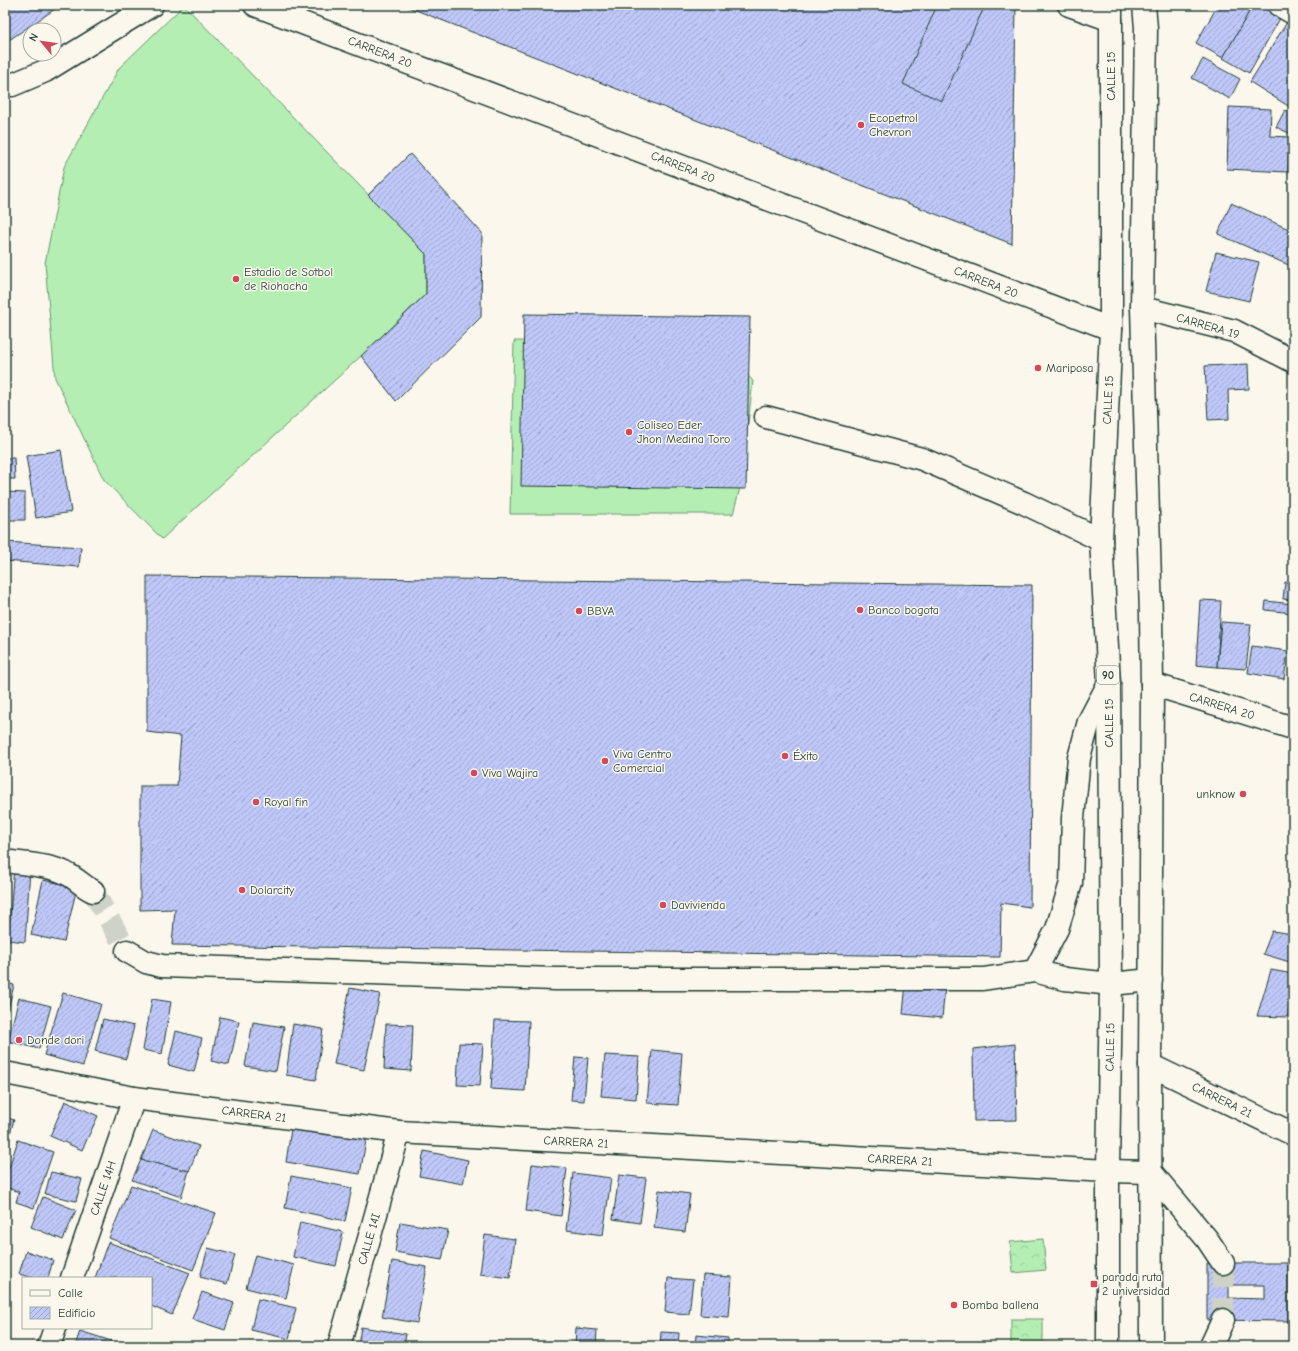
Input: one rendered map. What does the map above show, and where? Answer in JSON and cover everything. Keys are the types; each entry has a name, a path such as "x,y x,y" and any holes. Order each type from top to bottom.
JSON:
{"main road":[{"path":"5,85 12,85 45,71 152,5"},
{"name":"CARRERA 20","path":"255,5 1111,329"},
{"path":"1069,5 1111,13"},
{"path":"1144,5 1146,28 1142,308 1152,684 1150,1065 1151,1346"},
{"path":"1279,5 1293,14"},
{"name":"CALLE 15","path":"1108,1346 1108,1171 1111,984 1109,683 1101,540 1111,329 1111,13"},
{"name":"CARRERA 19","path":"1142,308 1234,331 1293,361"},
{"path":"766,417 922,459 1101,540"},
{"path":"1034,971 1057,929 1071,883 1073,818 1079,758 1089,721 1109,683"},
{"name":"CARRERA 20","path":"1152,684 1293,728"},
{"path":"5,861 52,869 69,875 93,891"},
{"path":"127,951 146,962 162,966 555,980 983,979 1034,971 1065,979 1111,984 1151,980"},
{"name":"CARRERA 21","path":"1150,1065 1293,1134"},
{"name":"CARRERA 21","path":"5,1073 134,1098 399,1132 1108,1171 1151,1172"},
{"name":"CALLE 14H","path":"72,1277 134,1098"},
{"name":"CALLE 14I","path":"340,1346 399,1132"},
{"path":"1151,1172 1207,1239 1223,1263"},
{"path":"1211,1346 1223,1320"},
{"path":"49,1346 55,1329"}],"green space":[{"name":"Estadio de Sotbol de Riohacha","path":"184,5 426,254 426,294 361,356 162,539 104,480 55,378 45,263 64,167 119,68"},
{"name":"Coliseo Eder Jhon Medina Toro","path":"514,341 720,345 753,381 741,484 733,514 510,514"},
{"path":"1043,1239 1046,1270 1013,1273 1010,1242"},
{"path":"1011,1319 1043,1319 1043,1346 1011,1346"}],"building":[{"path":"7,5 61,5 36,22 22,22 22,31 6,42"},
{"name":"Ecopetrol Chevron","path":"403,5 1016,5 1012,244"},
{"path":"937,5 985,5 942,101 903,84"},
{"path":"1218,5 1253,5 1223,58 1196,43"},
{"path":"1253,5 1269,5 1283,13 1249,73 1223,58"},
{"path":"1287,22 1293,25 1293,109 1250,82"},
{"path":"1203,59 1240,79 1230,99 1192,78"},
{"path":"1229,107 1271,109 1270,136 1290,137 1288,172 1227,169"},
{"path":"1285,110 1293,113 1293,135 1276,127"},
{"path":"410,154 482,233 481,317 396,401 361,356 426,294 426,254 368,195"},
{"path":"1231,203 1293,231 1293,267 1218,234"},
{"path":"1216,252 1259,262 1249,301 1206,291"},
{"name":"Coliseo Eder Jhon Medina Toro","path":"524,314 750,317 746,489 521,486"},
{"path":"5,344 8,363 5,363"},
{"path":"1248,364 1249,389 1228,390 1229,419 1208,420 1205,366"},
{"path":"61,450 71,512 36,518 26,456"},
{"path":"5,458 14,458 15,479 5,479"},
{"path":"5,492 25,493 25,520 5,520"},
{"path":"5,542 81,547 79,567 5,561"},
{"name":"Viva Centro Comercial","path":"147,576 1032,585 1030,907 1001,903 1000,957 172,945 175,909 140,910 140,786 177,786 181,736 147,732"},
{"path":"1285,582 1293,583 1293,600 1283,599"},
{"path":"1200,600 1221,601 1217,667 1196,665"},
{"path":"1266,601 1293,604 1293,613 1265,610"},
{"path":"1221,622 1251,624 1246,669 1217,667"},
{"path":"1252,646 1288,651 1284,679 1248,673"},
{"path":"1293,858 1293,868 1290,867"},
{"path":"14,867 30,869 25,942 8,940"},
{"path":"43,880 77,887 64,942 31,935"},
{"path":"1272,931 1293,934 1293,963 1263,954"},
{"path":"1271,970 1293,974 1293,999 1287,1017 1257,1016"},
{"path":"5,983 14,985 5,1022"},
{"path":"906,983 945,986 942,1018 903,1014"},
{"path":"350,988 380,994 364,1070 334,1064"},
{"path":"63,993 101,1004 83,1066 44,1055"},
{"path":"19,998 51,1006 39,1049 8,1041"},
{"path":"152,999 171,1002 162,1054 143,1050"},
{"path":"220,1017 239,1021 229,1065 211,1061"},
{"path":"103,1019 134,1026 126,1059 95,1051"},
{"path":"495,1020 529,1021 525,1091 491,1089"},
{"path":"253,1022 284,1027 276,1071 245,1066"},
{"path":"293,1024 323,1029 316,1080 286,1075"},
{"path":"386,1024 413,1025 411,1071 384,1069"},
{"path":"176,1031 202,1038 194,1072 168,1065"},
{"path":"459,1043 483,1044 480,1086 457,1085"},
{"path":"1015,1044 1017,1120 974,1121 973,1049"},
{"path":"652,1050 682,1053 678,1105 647,1103"},
{"path":"605,1055 639,1057 636,1099 601,1096"},
{"path":"575,1057 588,1058 584,1101 571,1100"},
{"path":"65,1101 98,1116 82,1150 50,1136"},
{"path":"5,1117 14,1120 5,1150"},
{"path":"292,1123 367,1135 360,1174 286,1162"},
{"path":"153,1130 199,1146 189,1171 141,1160"},
{"path":"18,1140 53,1152 34,1208 16,1202 19,1192 5,1187 5,1180"},
{"path":"424,1151 468,1160 463,1184 419,1176"},
{"path":"141,1160 189,1171 181,1197 132,1180"},
{"path":"532,1164 567,1168 561,1216 526,1211"},
{"path":"51,1172 82,1179 76,1201 45,1194"},
{"path":"573,1173 611,1178 603,1235 566,1230"},
{"path":"619,1175 646,1178 640,1223 613,1219"},
{"path":"291,1176 352,1188 345,1221 285,1208"},
{"path":"131,1185 216,1213 193,1270 109,1238"},
{"path":"659,1190 690,1194 685,1232 654,1228"},
{"path":"43,1197 76,1210 63,1240 31,1227"},
{"path":"300,1222 343,1232 336,1266 293,1257"},
{"path":"400,1222 448,1230 442,1260 395,1252"},
{"path":"485,1235 515,1239 510,1278 480,1274"},
{"path":"108,1242 190,1273 172,1315 152,1306 152,1277 95,1277"},
{"path":"208,1248 235,1255 227,1284 200,1277"},
{"path":"26,1251 53,1260 48,1277 30,1277 19,1274"},
{"path":"255,1255 294,1265 286,1298 246,1288"},
{"path":"392,1261 427,1267 417,1323 382,1317"},
{"path":"1207,1263 1288,1263 1288,1321 1207,1320","holes":["1229,1285 1265,1285 1265,1299 1229,1298"]},
{"path":"703,1275 732,1277 729,1317 700,1315"},
{"path":"668,1278 693,1280 689,1314 665,1312"},
{"path":"202,1292 234,1303 225,1330 192,1319"},
{"path":"258,1299 296,1308 289,1339 251,1330"},
{"path":"361,1327 406,1334 404,1346 358,1346"},
{"path":"576,1328 597,1330 596,1346 575,1346"},
{"path":"80,1331 127,1346 75,1346"},
{"path":"661,1332 679,1333 678,1346 660,1346"},
{"path":"696,1335 728,1338 728,1346 695,1346"},
{"path":"418,1341 440,1344 440,1346 417,1346"}],"tunnel":[{"path":"93,891 127,951"},
{"path":"1223,1263 1223,1320"}],"place":[{"name":"Ecopetrol Chevron","path":"861,125"},
{"name":"Estadio de Sotbol de Riohacha","path":"236,279"},
{"name":"Mariposa","path":"1038,368"},
{"name":"Coliseo Eder Jhon Medina Toro","path":"629,432"},
{"name":"Banco bogota","path":"860,610"},
{"name":"BBVA","path":"579,611"},
{"name":"Éxito","path":"785,756"},
{"name":"Viva Centro Comercial","path":"605,761"},
{"name":"Viva Wajira","path":"474,773"},
{"name":"unknow","path":"1243,794"},
{"name":"Royal fin","path":"256,802"},
{"name":"Dolarcity","path":"242,890"},
{"name":"Davivienda","path":"663,905"},
{"name":"Donde dori","path":"19,1040"},
{"name":"parada ruta 2 universidad","path":"1094,1284"},
{"name":"Bomba ballena","path":"954,1305"}]}
